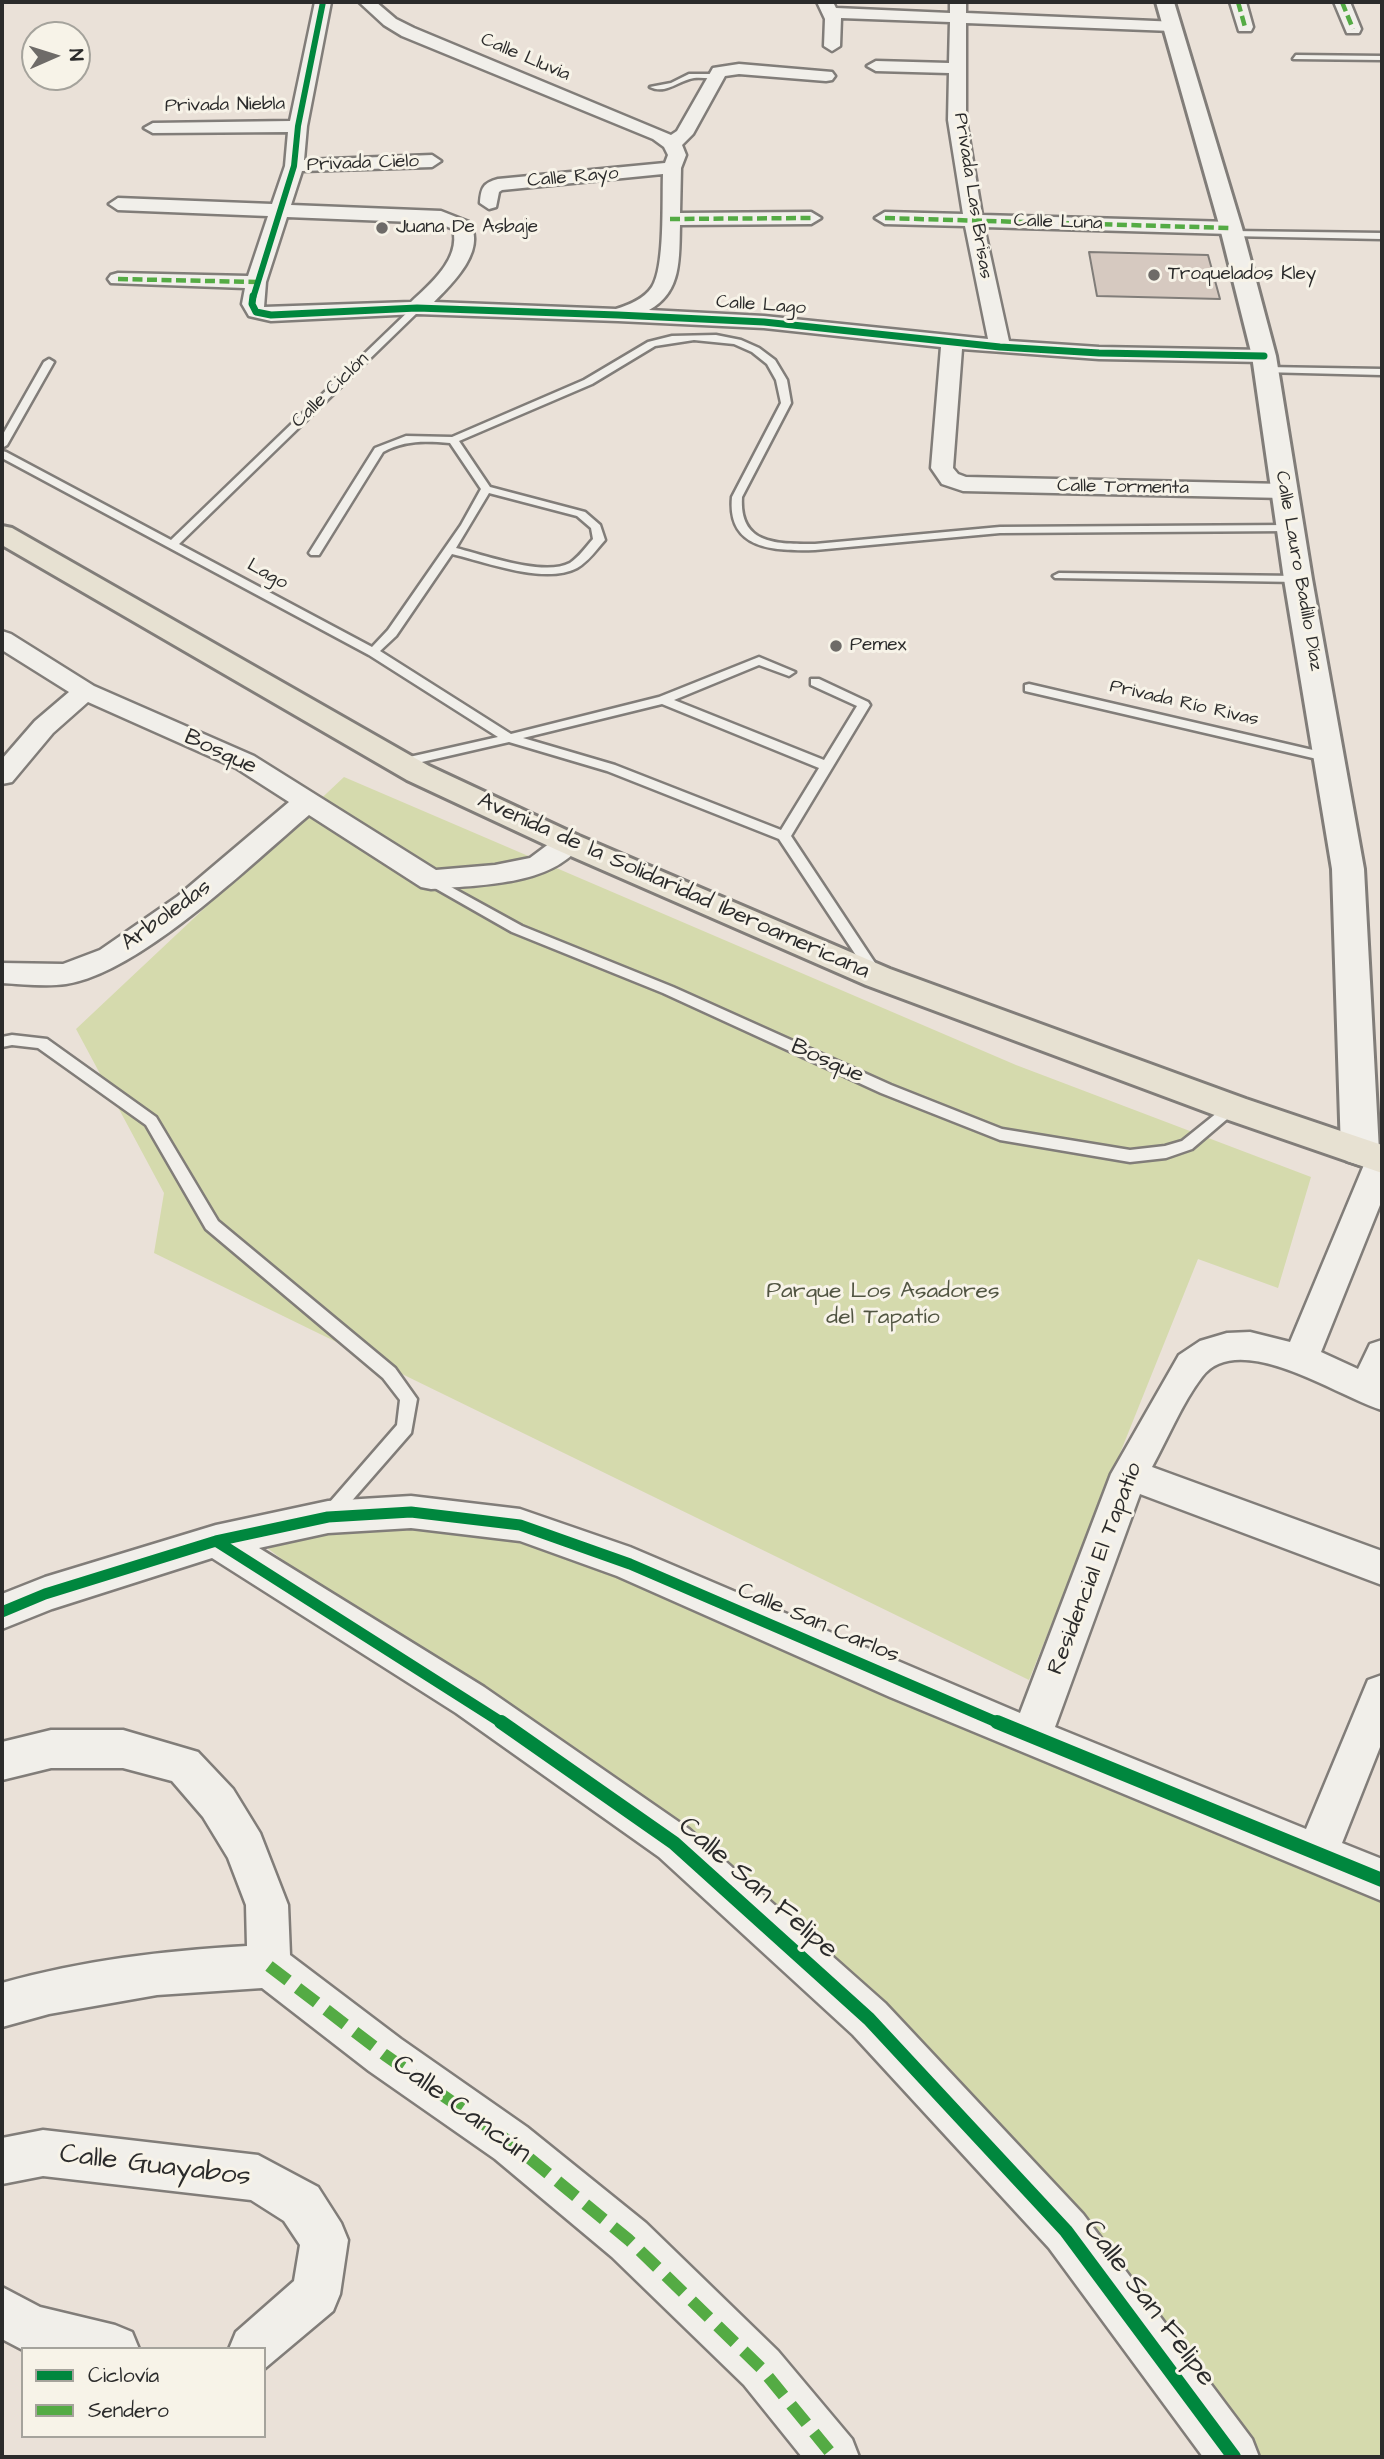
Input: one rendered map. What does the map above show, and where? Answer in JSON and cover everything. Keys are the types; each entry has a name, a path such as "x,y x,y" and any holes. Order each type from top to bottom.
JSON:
{"highway":[{"name":"Avenida de la Solidaridad Iberoamericana","path":"2,534 400,763 568,843 878,977 1233,1108 1375,1157"}],"street":[{"path":"118,279 256,282 294,166 298,126 323,2"},
{"name":"Calle Lluvia","path":"368,2 390,22 408,32 659,135 672,144"},
{"path":"1238,2 1245,27"},
{"path":"1342,2 1353,29"},
{"path":"832,46 828,8 1169,14"},
{"name":"Privada Las Brisas","path":"958,10 957,120 973,220 1000,347"},
{"name":"Calle Lauro Badillo Díaz","path":"1169,14 1231,231 1265,363 1298,579 1348,869 1375,1157"},
{"path":"876,66 956,68"},
{"path":"618,315 641,308 655,300 664,288 669,272 672,168 677,155 672,144 684,134 724,73 826,76"},
{"name":"Privada Niebla","path":"153,128 298,126"},
{"name":"Privada Cielo","path":"294,166 432,161"},
{"name":"Calle Rayo","path":"489,204 490,189 498,184 672,168"},
{"path":"118,204 279,209"},
{"name":"Calle Ciclón","path":"279,209 418,214 441,217 462,226 466,241 451,273 418,308"},
{"path":"670,219 811,218"},
{"name":"Calle Luna","path":"885,218 1231,231"},
{"name":"Calle Lago","path":"256,282 252,304 256,312 271,315 418,308 764,322 1000,347 1265,363"},
{"path":"655,300 764,322"},
{"name":"Calle Tormenta","path":"952,342 942,468 950,479 962,484 1284,491"},
{"name":"Bosque","path":"2,639 85,691 245,762 431,880"},
{"path":"2,776 44,727 85,691"},
{"name":"Arboledas","path":"2,973 65,974 110,957 188,903 308,801"},
{"path":"431,880 495,874 539,865 568,843"},
{"path":"1301,1359 1375,1157"},
{"name":"Residencial El Tapatío","path":"1031,1736 1129,1474 1191,1365 1201,1357 1227,1347 1250,1346 1301,1359 1375,1393"},
{"path":"1375,1393 1382,1354"},
{"path":"1129,1474 1382,1567"},
{"name":"Calle San Carlos","path":"216,1541 328,1517 411,1513 520,1525 630,1564 1031,1736 1382,1880"},
{"path":"2,1612 45,1594 216,1541"},
{"name":"Calle San Felipe","path":"216,1541 470,1700 674,1843 787,1944 869,2019 1066,2231 1234,2457"},
{"path":"1316,1855 1382,1693"},
{"path":"2,1761 51,1749 123,1749 184,1765 218,1803 245,1847 267,1905 269,1966 157,1973 49,1992 2,2005"},
{"name":"Calle Cancún","path":"269,1966 385,2055 511,2143 629,2240 761,2368 834,2457"},
{"name":"Calle Guayabos","path":"2,2161 43,2153 258,2178 302,2204 324,2240 316,2294 255,2347"},
{"path":"12,2326 106,2347"}],"lane":[{"path":"1296,57 1382,58"},
{"path":"654,88 673,85 689,76 724,73"},
{"path":"1231,231 1382,236"},
{"name":"Calle Ciclón","path":"174,543 418,308"},
{"path":"315,553 379,450 394,440 453,440 588,382 652,344 693,337 741,342 768,359 785,388 786,403 737,497 734,510 735,520 753,539 790,548 802,548 1000,530 1290,528"},
{"path":"2,445 49,362"},
{"path":"1265,363 1382,372"},
{"path":"449,550 540,570 557,570 572,566 599,540 596,527 581,514 486,489 453,440"},
{"name":"Lago","path":"2,454 174,543 373,652 509,738"},
{"path":"373,652 392,633 449,550 486,489"},
{"path":"1059,576 1298,579"},
{"path":"400,763 663,700 759,661 789,672"},
{"path":"784,836 864,705 815,682"},
{"name":"Privada Río Rivas","path":"1030,688 1330,758"},
{"path":"663,700 827,766"},
{"path":"509,738 611,768 784,836 878,977"},
{"name":"Bosque","path":"431,880 517,929 668,990 886,1089 1000,1133 1130,1156 1166,1152 1187,1145 1233,1108"},
{"path":"2,1042 12,1040 42,1043 151,1121 212,1225 389,1373 409,1399 405,1428 328,1517"}],"green space":[{"name":"Parque Los Asadores del Tapatío","path":"344,777 1016,1065 1311,1177 1278,1288 1198,1259 1029,1680 154,1253 164,1193 76,1029"},
{"path":"379,1514 520,1525 1382,1882 1382,2457 1222,2457 1179,2383 914,2067 446,1685 249,1534"}],"building":[{"name":"Troquelados Kley","path":"1089,252 1208,255 1220,299 1097,296"}],"marked path":[{"path":"1238,2 1245,27"},
{"path":"1342,2 1353,29"},
{"path":"670,219 811,218"},
{"path":"885,218 1231,228"},
{"path":"118,279 256,282"},
{"path":"269,1966 385,2055 511,2143 629,2240 761,2368 834,2457"}],"cycle path":[{"path":"323,2 298,126 294,166 256,282 252,304 256,312 271,315 417,308 618,315 764,322 1000,347 1099,353 1264,356"},
{"path":"2,1612 45,1594 216,1541 328,1517 411,1512 520,1525 630,1564 904,1684 1382,1880"},
{"path":"216,1541 470,1700 674,1843 869,2019 1066,2231 1234,2457"}],"place":[{"name":"Juana De Asbaje","path":"382,228"},
{"name":"Troquelados Kley","path":"1154,275"},
{"name":"Pemex","path":"836,646"}]}
